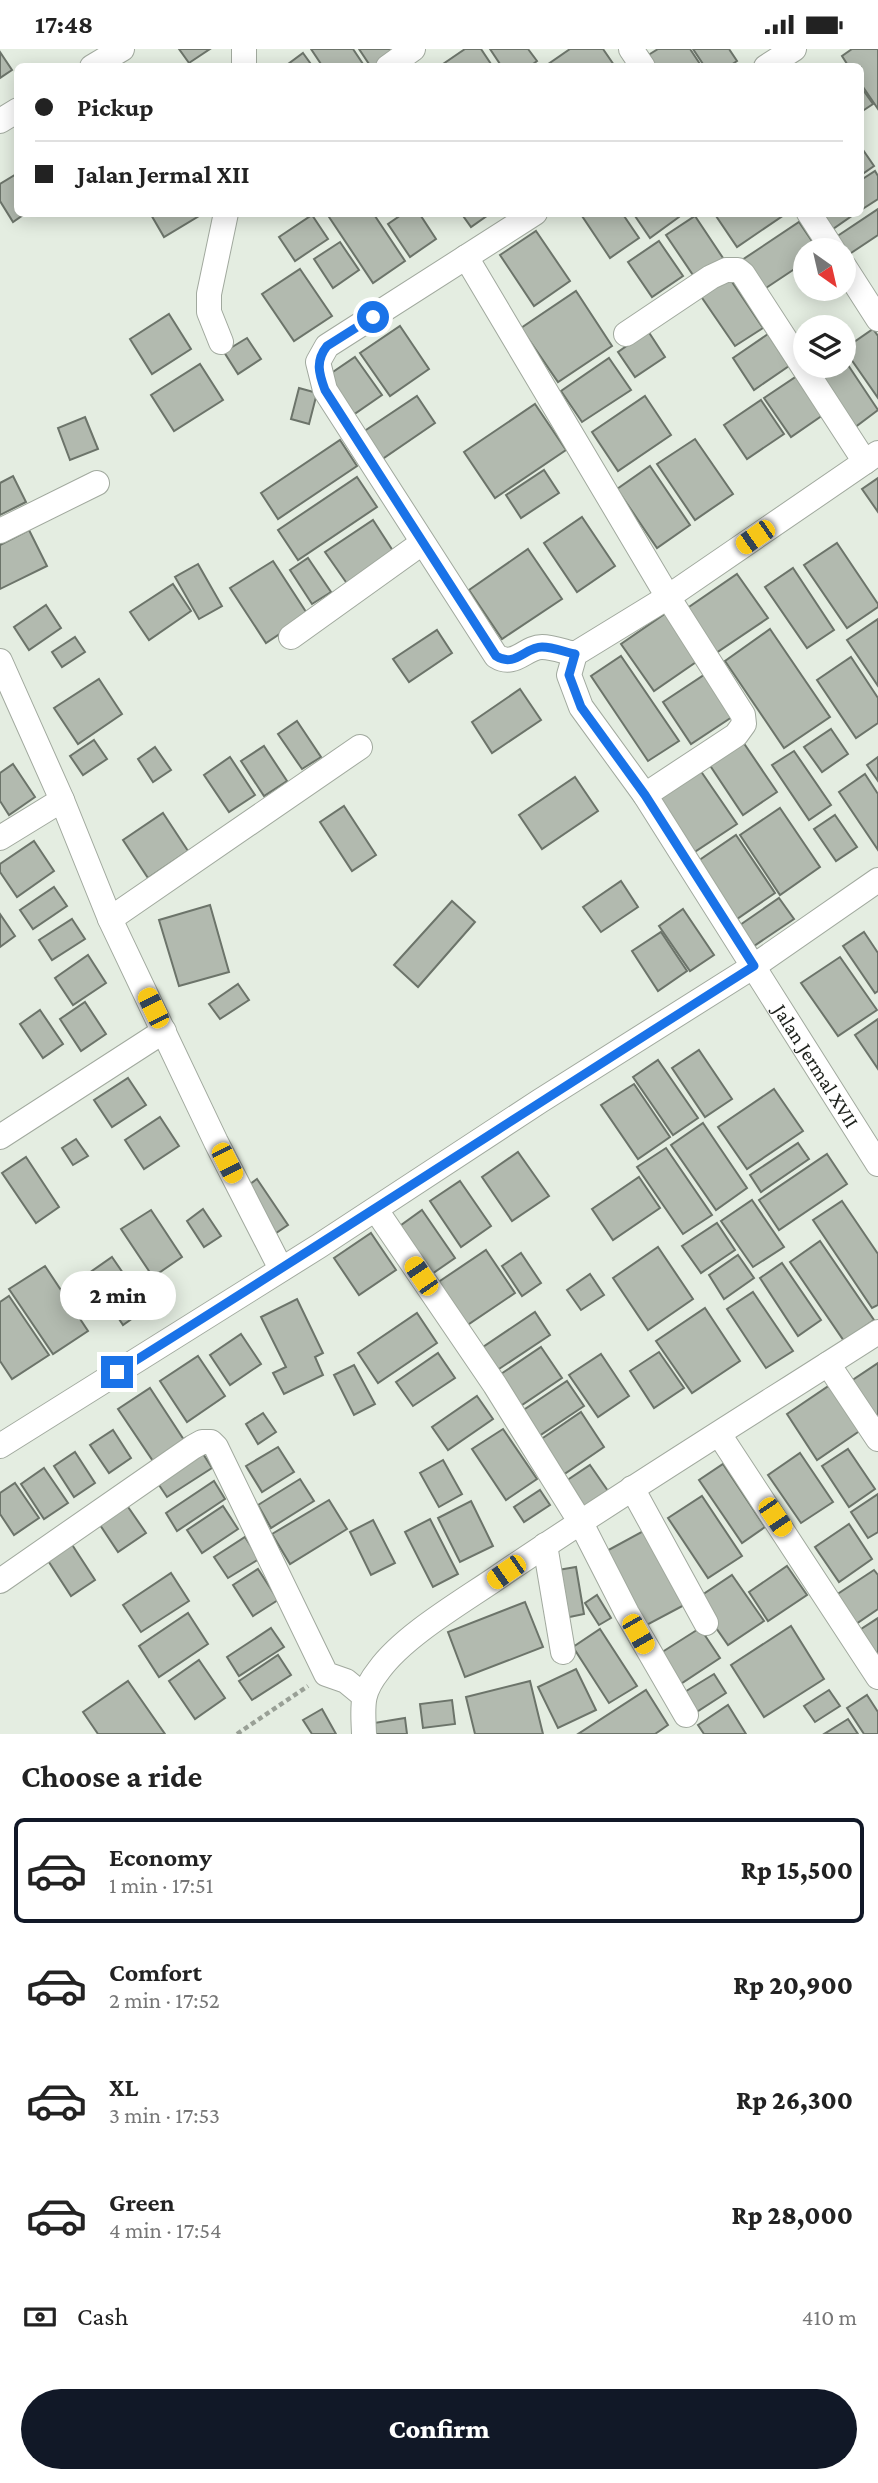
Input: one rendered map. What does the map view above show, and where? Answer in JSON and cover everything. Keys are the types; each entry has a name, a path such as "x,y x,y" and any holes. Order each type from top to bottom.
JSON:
{"street":[{"path":"99,63 122,49"},
{"path":"394,63 413,49"},
{"path":"772,63 794,49"},
{"path":"221,342 209,312 209,294 225,217"},
{"path":"529,217 327,346 318,362 325,390 422,543 496,656 501,659 514,660 543,647 575,654 668,597 872,458 738,270 726,269 626,334"},
{"path":"812,217 825,238"},
{"path":"466,257 668,597 740,710 744,724 736,735 645,795"},
{"path":"856,285 878,319"},
{"path":"0,531 97,483"},
{"path":"291,637 422,543"},
{"name":"Jalan Jermal XVII","path":"575,654 569,675 573,692 581,707 645,795 878,1164"},
{"path":"0,661 62,800 110,919 216,1142 281,1269"},
{"path":"110,919 360,747"},
{"path":"0,838 62,800"},
{"path":"0,1446 376,1210 540,1101 754,966 878,880"},
{"path":"0,1136 164,1031"},
{"path":"376,1210 495,1385 581,1523 627,1613 685,1715"},
{"path":"364,1734 363,1695 379,1669 391,1656 428,1626 632,1488 878,1332"},
{"path":"828,1364 878,1439"},
{"path":"719,1434 878,1677"},
{"path":"0,1581 193,1447 202,1442 211,1442 264,1542 326,1674 346,1681 363,1695"},
{"path":"632,1488 706,1623"},
{"path":"545,1545 562,1652"}],"path":[{"path":"237,1734 326,1674"}],"building":[{"path":"179,49 210,49 189,63"},
{"path":"311,49 353,49 362,63 320,63"},
{"path":"359,49 398,51 382,63 368,63"},
{"path":"465,49 481,49 490,63 444,63"},
{"path":"490,49 528,49 537,61 534,63 499,63"},
{"path":"570,49 603,49 613,63 550,63"},
{"path":"658,49 690,49 699,63 644,63 642,59"},
{"path":"693,49 729,49 737,61 734,63 702,63"},
{"path":"852,49 878,49 878,109 864,88 864,63 846,63 842,56"},
{"path":"0,52 12,70 0,78"},
{"path":"303,53 310,63 289,63"},
{"path":"864,91 873,104 864,110"},
{"path":"864,151 874,166 864,173"},
{"path":"875,171 878,176 878,199 864,208 864,178"},
{"path":"14,175 14,217 20,217 13,222 0,201 0,184"},
{"path":"878,209 878,235 856,250 856,238 836,237"},
{"path":"152,217 197,217 164,237"},
{"path":"309,217 313,217 328,239 295,261 279,237"},
{"path":"329,217 376,217 405,261 373,283"},
{"path":"398,217 422,217 436,239 410,257 388,224"},
{"path":"464,217 485,217 471,227"},
{"path":"583,217 625,217 639,238 610,258"},
{"path":"636,217 679,217 650,238"},
{"path":"696,217 725,261 697,281 666,235"},
{"path":"717,217 781,217 737,247"},
{"path":"821,217 850,217 830,231"},
{"path":"799,222 810,238 793,238 793,270 760,292 739,262"},
{"path":"536,231 570,281 534,306 500,255"},
{"path":"659,241 683,276 652,297 628,262"},
{"path":"340,242 359,270 333,288 314,259"},
{"path":"300,269 332,316 294,341 262,294"},
{"path":"726,273 763,328 735,346 698,292"},
{"path":"576,291 612,346 558,382 521,328"},
{"path":"169,314 191,349 152,374 130,339"},
{"path":"400,326 429,369 390,396 360,353"},
{"path":"873,329 878,336 878,398 856,366 856,341"},
{"path":"648,331 665,357 635,377 618,352"},
{"path":"768,334 789,366 754,390 733,358"},
{"path":"247,338 261,359 238,374 224,352"},
{"path":"355,357 382,395 353,415 327,376"},
{"path":"609,358 631,390 582,422 561,391"},
{"path":"200,364 223,400 174,431 151,395"},
{"path":"856,377 878,410 850,431 814,378"},
{"path":"794,378 798,378 823,415 791,437 764,398"},
{"path":"299,388 317,393 309,424 291,419"},
{"path":"417,396 435,423 378,462 360,434"},
{"path":"645,396 671,435 618,471 592,432"},
{"path":"761,400 784,434 747,459 724,425"},
{"path":"535,404 566,450 495,498 464,452"},
{"path":"85,417 98,449 70,460 58,428"},
{"path":"695,439 733,494 695,520 657,464"},
{"path":"340,440 357,466 278,519 261,493"},
{"path":"650,466 690,525 657,548 617,489"},
{"path":"544,470 559,493 521,518 506,495"},
{"path":"13,476 26,502 0,515 0,483"},
{"path":"357,477 377,507 298,560 278,530"},
{"path":"878,478 878,512 862,489"},
{"path":"582,517 615,566 577,592 544,543"},
{"path":"373,520 395,554 348,585 325,552"},
{"path":"29,530 47,566 0,589 0,545"},
{"path":"837,543 878,604 878,607 847,628 804,565"},
{"path":"528,549 562,599 502,639 469,590"},
{"path":"308,558 331,592 312,604 290,570"},
{"path":"273,561 308,615 266,643 230,588"},
{"path":"198,564 222,606 199,619 175,577"},
{"path":"793,568 834,630 807,648 765,587"},
{"path":"737,574 768,618 716,653 686,609"},
{"path":"173,584 191,611 149,640 130,612"},
{"path":"46,605 61,628 29,650 14,627"},
{"path":"666,613 699,660 654,691 621,644"},
{"path":"878,619 878,686 847,640"},
{"path":"770,629 830,717 784,748 725,661"},
{"path":"437,630 452,653 409,682 393,659"},
{"path":"75,637 85,652 62,667 52,652"},
{"path":"621,656 679,741 648,761 591,676"},
{"path":"851,657 878,698 878,723 856,738 817,680"},
{"path":"707,673 735,715 691,744 663,702"},
{"path":"99,679 122,714 78,744 54,708"},
{"path":"520,689 541,720 492,753 472,722"},
{"path":"297,721 321,757 302,769 278,734"},
{"path":"831,729 848,754 822,772 804,747"},
{"path":"741,739 777,792 743,815 707,761"},
{"path":"94,740 107,759 83,775 70,756"},
{"path":"264,746 287,781 264,796 241,761"},
{"path":"155,747 171,770 153,782 138,759"},
{"path":"794,751 831,805 809,820 772,765"},
{"path":"230,757 255,795 229,812 204,775"},
{"path":"878,757 878,781 867,765"},
{"path":"13,764 35,797 9,815 0,801 0,773"},
{"path":"698,767 737,824 693,853 655,796"},
{"path":"865,774 878,794 878,850 839,792"},
{"path":"575,777 598,811 542,849 519,815"},
{"path":"344,806 376,855 352,871 320,822"},
{"path":"780,808 820,867 780,895 740,835"},
{"path":"163,813 188,851 148,878 123,840"},
{"path":"835,815 857,847 836,861 814,829"},
{"path":"736,835 775,893 737,919 698,861"},
{"path":"34,841 54,871 17,897 0,872 0,864"},
{"path":"621,881 638,907 601,932 583,907"},
{"path":"54,887 67,906 33,929 20,910"},
{"path":"779,898 794,919 754,946 740,925"},
{"path":"452,901 475,922 418,987 394,965"},
{"path":"210,905 229,972 179,986 159,920"},
{"path":"683,909 714,955 690,971 659,926"},
{"path":"0,914 15,936 0,947"},
{"path":"72,919 85,939 52,960 39,940"},
{"path":"661,932 687,971 658,991 632,951"},
{"path":"864,932 878,953 878,991 875,993 843,946"},
{"path":"88,955 106,983 73,1005 55,978"},
{"path":"840,957 877,1010 838,1036 801,983"},
{"path":"238,984 249,1000 220,1019 209,1004"},
{"path":"85,1002 106,1034 81,1051 60,1019"},
{"path":"40,1010 63,1044 43,1058 20,1024"},
{"path":"878,1019 878,1069 855,1035"},
{"path":"699,1050 732,1099 705,1117 672,1068"},
{"path":"658,1060 698,1118 673,1135 633,1077"},
{"path":"128,1078 146,1105 112,1127 94,1100"},
{"path":"634,1084 670,1137 638,1159 601,1105"},
{"path":"774,1089 803,1131 747,1169 718,1127"},
{"path":"160,1117 179,1146 144,1169 125,1140"},
{"path":"703,1123 747,1188 716,1210 671,1145"},
{"path":"76,1139 88,1156 73,1165 62,1148"},
{"path":"798,1143 809,1159 761,1192 750,1175"},
{"path":"666,1148 712,1215 683,1234 637,1167"},
{"path":"518,1152 549,1196 512,1221 482,1177"},
{"path":"827,1154 847,1184 779,1230 759,1200"},
{"path":"26,1157 59,1207 36,1223 2,1173"},
{"path":"639,1177 660,1208 613,1240 592,1209"},
{"path":"257,1179 288,1225 273,1235 243,1189"},
{"path":"460,1181 491,1226 461,1247 430,1201"},
{"path":"752,1200 784,1247 753,1267 721,1221"},
{"path":"842,1201 878,1254 878,1305 872,1308 813,1220"},
{"path":"203,1209 221,1236 204,1247 187,1221"},
{"path":"151,1210 182,1257 153,1277 121,1229"},
{"path":"422,1210 455,1258 429,1276 397,1228"},
{"path":"717,1223 735,1250 701,1273 682,1246"},
{"path":"371,1233 396,1270 359,1295 334,1258"},
{"path":"820,1241 874,1320 844,1341 790,1262"},
{"path":"658,1247 693,1299 648,1330 613,1278"},
{"path":"486,1250 515,1293 463,1328 434,1285"},
{"path":"521,1253 541,1283 522,1296 502,1266"},
{"path":"738,1255 754,1278 724,1299 709,1275"},
{"path":"112,1257 147,1308 123,1325 89,1273"},
{"path":"782,1263 821,1320 798,1336 760,1278"},
{"path":"45,1266 88,1331 53,1354 9,1289"},
{"path":"590,1274 604,1295 581,1310 567,1290"},
{"path":"753,1292 793,1351 766,1368 727,1309"},
{"path":"9,1296 49,1355 12,1379 0,1361 0,1302"},
{"path":"297,1299 323,1353 315,1357 323,1375 284,1394 273,1373 286,1367 261,1317"},
{"path":"705,1308 740,1361 692,1393 656,1341"},
{"path":"535,1312 550,1335 496,1371 480,1349"},
{"path":"417,1313 437,1343 378,1383 358,1353"},
{"path":"241,1334 261,1364 230,1385 210,1355"},
{"path":"541,1347 562,1378 516,1409 495,1378"},
{"path":"659,1352 684,1388 654,1408 630,1371"},
{"path":"438,1353 455,1378 413,1406 396,1382"},
{"path":"601,1354 629,1396 598,1417 569,1375"},
{"path":"198,1356 225,1396 187,1422 160,1381"},
{"path":"878,1363 878,1434 845,1385"},
{"path":"354,1365 375,1404 354,1415 334,1375"},
{"path":"567,1381 584,1406 536,1438 519,1413"},
{"path":"830,1385 861,1430 817,1460 787,1414"},
{"path":"150,1388 186,1443 155,1464 118,1409"},
{"path":"477,1396 493,1419 448,1450 432,1427"},
{"path":"581,1412 604,1447 560,1477 537,1442"},
{"path":"263,1413 276,1432 258,1444 246,1424"},
{"path":"503,1429 537,1479 506,1500 472,1449"},
{"path":"113,1430 131,1458 109,1473 90,1445"},
{"path":"278,1447 294,1472 262,1492 246,1466"},
{"path":"200,1449 212,1468 167,1497 155,1479"},
{"path":"848,1449 875,1489 849,1507 822,1466"},
{"path":"75,1452 95,1483 74,1497 54,1466"},
{"path":"800,1453 833,1502 801,1523 768,1475"},
{"path":"443,1460 462,1494 439,1507 420,1473"},
{"path":"723,1464 765,1527 742,1543 699,1480"},
{"path":"590,1465 608,1491 578,1511 560,1485"},
{"path":"44,1468 68,1503 44,1519 21,1484"},
{"path":"300,1479 314,1501 271,1528 258,1505"},
{"path":"214,1481 225,1499 177,1531 166,1513"},
{"path":"15,1483 39,1518 14,1535 0,1514 0,1493"},
{"path":"540,1490 550,1505 524,1522 514,1507"},
{"path":"878,1494 878,1532 868,1538 851,1512"},
{"path":"702,1496 742,1556 708,1578 668,1518"},
{"path":"329,1500 347,1529 290,1564 272,1534"},
{"path":"471,1501 493,1546 460,1562 438,1518"},
{"path":"126,1504 146,1533 118,1552 98,1522"},
{"path":"223,1506 238,1529 202,1553 187,1530"},
{"path":"430,1519 458,1574 433,1587 405,1532"},
{"path":"373,1520 395,1563 371,1575 350,1532"},
{"path":"849,1524 872,1559 839,1582 815,1547"},
{"path":"647,1529 688,1603 643,1627 603,1553"},
{"path":"245,1537 259,1559 228,1578 214,1557"},
{"path":"69,1540 95,1580 71,1596 45,1556"},
{"path":"787,1566 807,1595 768,1621 749,1592"},
{"path":"576,1567 584,1614 560,1619 552,1571"},
{"path":"258,1569 278,1600 253,1616 233,1585"},
{"path":"874,1570 878,1575 878,1609 853,1626 833,1597"},
{"path":"171,1573 189,1601 141,1632 123,1605"},
{"path":"732,1575 764,1621 728,1645 696,1599"},
{"path":"597,1595 611,1618 599,1625 585,1603"},
{"path":"525,1602 543,1647 465,1677 448,1632"},
{"path":"188,1613 208,1644 159,1677 139,1646"},
{"path":"878,1618 878,1662 858,1631"},
{"path":"791,1626 824,1679 764,1717 731,1665"},
{"path":"271,1628 284,1647 239,1676 227,1657"},
{"path":"700,1628 720,1658 676,1687 656,1656"},
{"path":"600,1629 637,1686 609,1703 573,1647"},
{"path":"278,1655 291,1675 252,1700 239,1681"},
{"path":"199,1660 225,1698 195,1719 169,1681"},
{"path":"576,1669 596,1710 558,1728 538,1687"},
{"path":"714,1674 726,1693 695,1713 683,1693"},
{"path":"128,1681 165,1734 98,1734 83,1712"},
{"path":"530,1681 543,1734 475,1734 466,1697"},
{"path":"646,1690 668,1725 655,1734 578,1734"},
{"path":"829,1690 840,1706 815,1722 804,1706"},
{"path":"867,1695 878,1712 878,1734 864,1734 847,1708"},
{"path":"452,1700 455,1724 423,1728 420,1704"},
{"path":"728,1705 746,1734 704,1734 698,1725"},
{"path":"322,1709 336,1734 312,1734 303,1720"},
{"path":"405,1718 407,1734 375,1734 374,1723"},
{"path":"848,1719 858,1734 824,1734"}],"route":[{"path":"117,1372 376,1210 540,1101 754,966 645,795 581,707 573,692 569,675 575,654 543,647 514,660 496,656 325,390 318,362 321,353 327,346 373,317"}]}
